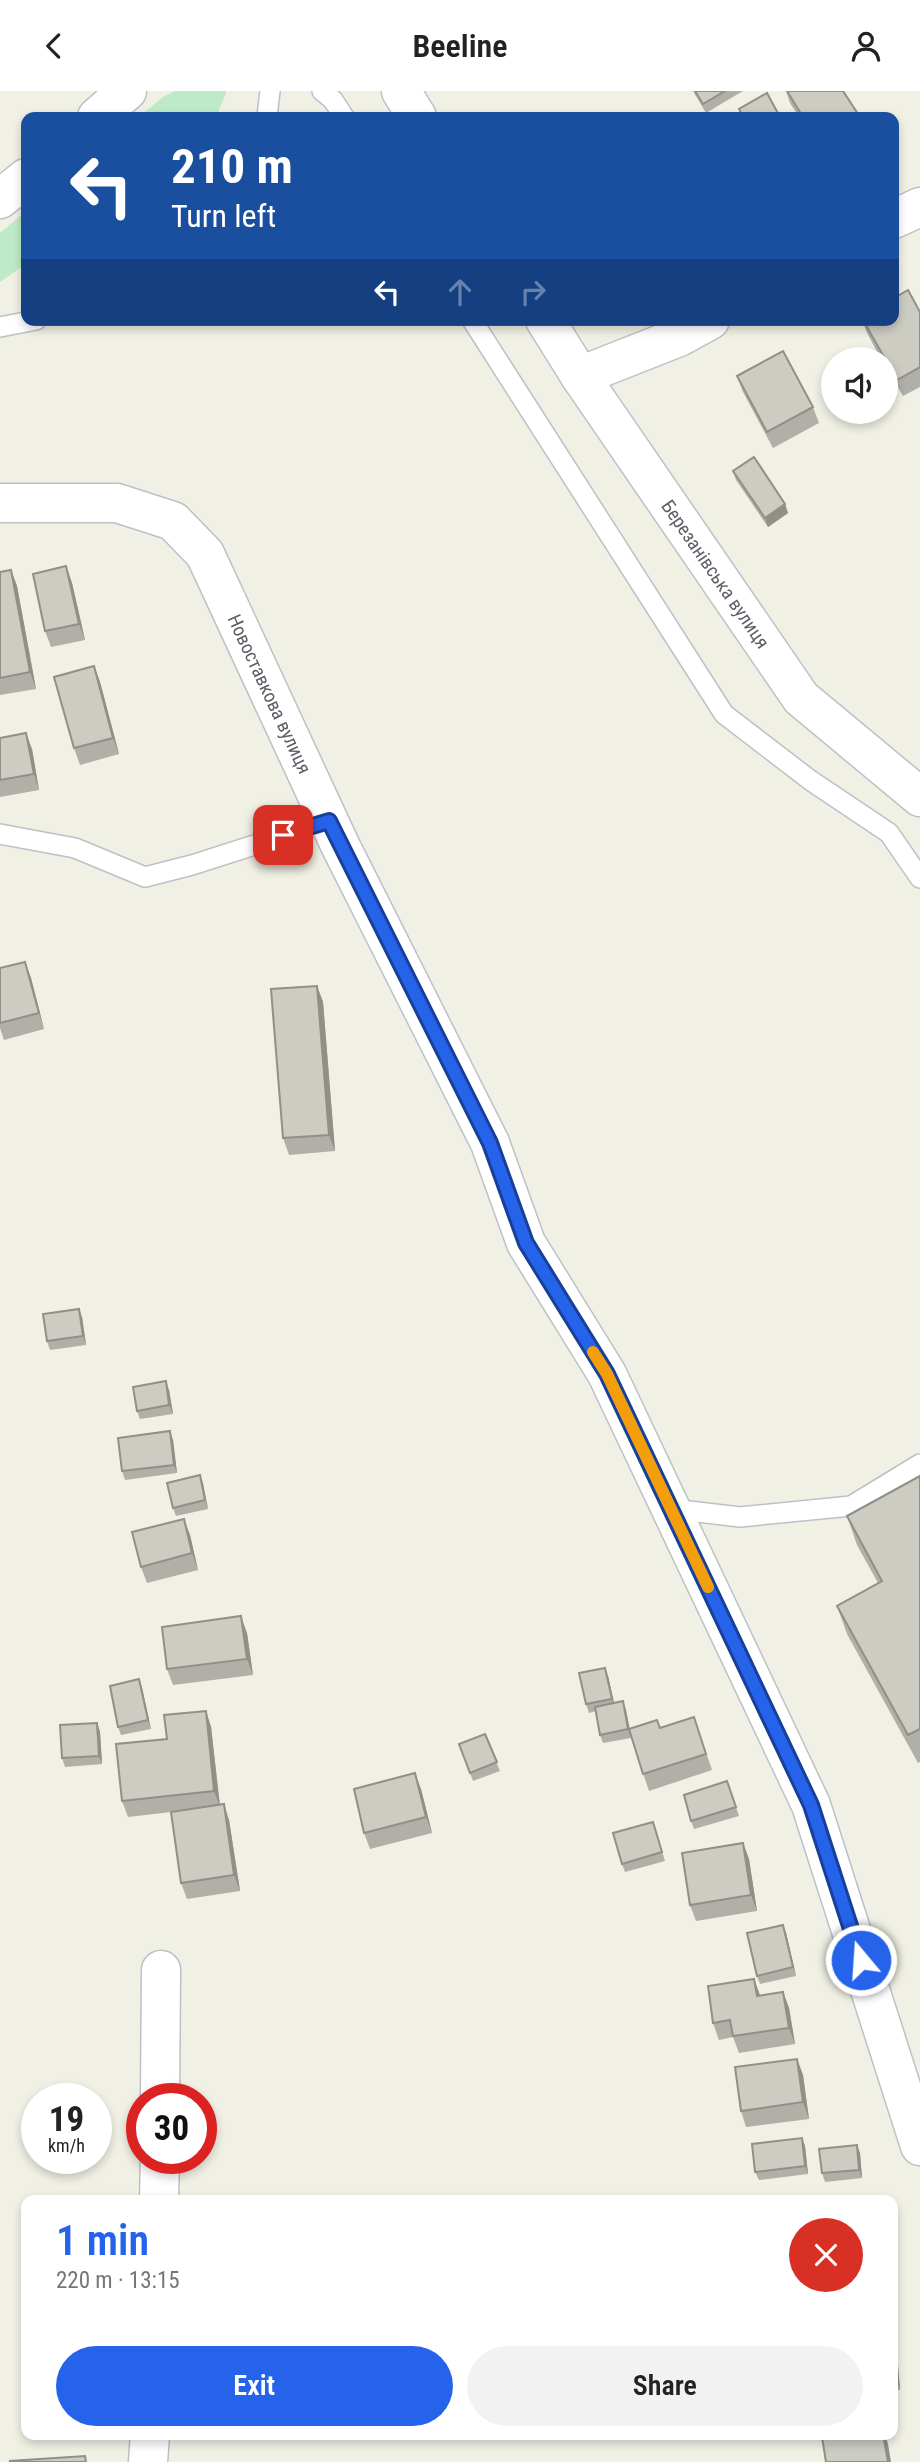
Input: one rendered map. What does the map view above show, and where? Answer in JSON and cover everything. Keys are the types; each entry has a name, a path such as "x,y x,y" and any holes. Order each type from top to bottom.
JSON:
{"street":[{"path":"103,112 127,91"},
{"path":"401,91 414,112"},
{"path":"899,217 920,207"},
{"name":"Березанівська вулиця","path":"549,326 580,376 801,698 920,797"},
{"path":"580,376 679,337 699,326"},
{"name":"Новоставкова вулиця","path":"0,503 117,503 173,521 205,554 329,821 490,1143 526,1243 607,1374 811,1805 920,2146"},
{"path":"160,2083 161,1970"},
{"path":"159,2195 160,2174"},
{"path":"148,2462 150,2440"}],"lane":[{"path":"268,112 271,91"},
{"path":"322,91 333,100 341,112"},
{"path":"0,327 21,323"},
{"path":"476,326 724,714 810,780 889,833 920,878"},
{"path":"0,834 75,848 145,877 192,865 329,821"},
{"path":"672,1509 740,1517 850,1506 920,1464"}],"green space":[{"path":"175,91 226,91 218,112 145,112"},
{"path":"21,215 21,267 0,282 0,233"}],"building":[{"path":"695,91 725,91 703,104"},
{"path":"787,91 843,91 857,112 800,112"},
{"path":"767,93 777,112 740,112 739,109"},
{"path":"908,290 920,312 920,367 898,379 898,347 878,347 866,326 899,326 899,295"},
{"path":"783,351 813,407 767,432 737,376"},
{"path":"754,457 785,504 765,518 733,471"},
{"path":"66,566 79,624 45,631 33,574"},
{"path":"11,570 30,672 0,678 0,572"},
{"path":"94,666 113,738 74,748 54,677"},
{"path":"26,733 34,774 0,780 0,738"},
{"path":"25,962 39,1013 0,1023 0,968"},
{"path":"317,986 329,1135 283,1138 271,989"},
{"path":"79,1309 83,1336 47,1341 43,1314"},
{"path":"166,1381 169,1405 137,1411 133,1387"},
{"path":"170,1431 174,1465 122,1471 118,1438"},
{"path":"200,1475 205,1500 173,1508 167,1483"},
{"path":"920,1476 920,1729 908,1735 837,1606 882,1581 847,1516"},
{"path":"184,1519 192,1553 141,1567 132,1532"},
{"path":"241,1616 247,1659 167,1669 162,1627"},
{"path":"605,1668 612,1699 586,1704 579,1673"},
{"path":"139,1679 148,1720 118,1727 110,1686"},
{"path":"623,1701 628,1729 600,1735 595,1707"},
{"path":"206,1711 214,1791 122,1801 116,1744 167,1739 164,1715"},
{"path":"694,1717 706,1754 643,1774 629,1729 657,1720 660,1728"},
{"path":"97,1723 99,1756 62,1758 60,1725"},
{"path":"485,1734 497,1762 470,1773 459,1744"},
{"path":"415,1773 426,1817 364,1833 354,1789"},
{"path":"727,1781 736,1807 691,1821 684,1795"},
{"path":"224,1804 234,1875 181,1883 171,1812"},
{"path":"653,1822 662,1852 622,1864 613,1833"},
{"path":"743,1843 751,1895 690,1905 682,1853"},
{"path":"783,1925 793,1967 757,1976 747,1933"},
{"path":"754,1979 757,1996 783,1992 789,2028 733,2036 730,2020 713,2023 708,1986"},
{"path":"797,2059 803,2102 741,2111 735,2067"},
{"path":"802,2138 805,2166 755,2172 752,2144"},
{"path":"857,2145 859,2170 822,2173 819,2149"},
{"path":"822,2440 884,2440 888,2462 826,2462"},
{"path":"85,2456 86,2462 10,2462 10,2461"}],"slow traffic":[{"path":"593,1352 607,1374 708,1587"}],"route":[{"path":"283,835 329,821 490,1143 526,1243 607,1374 811,1805 861,1960"}]}
